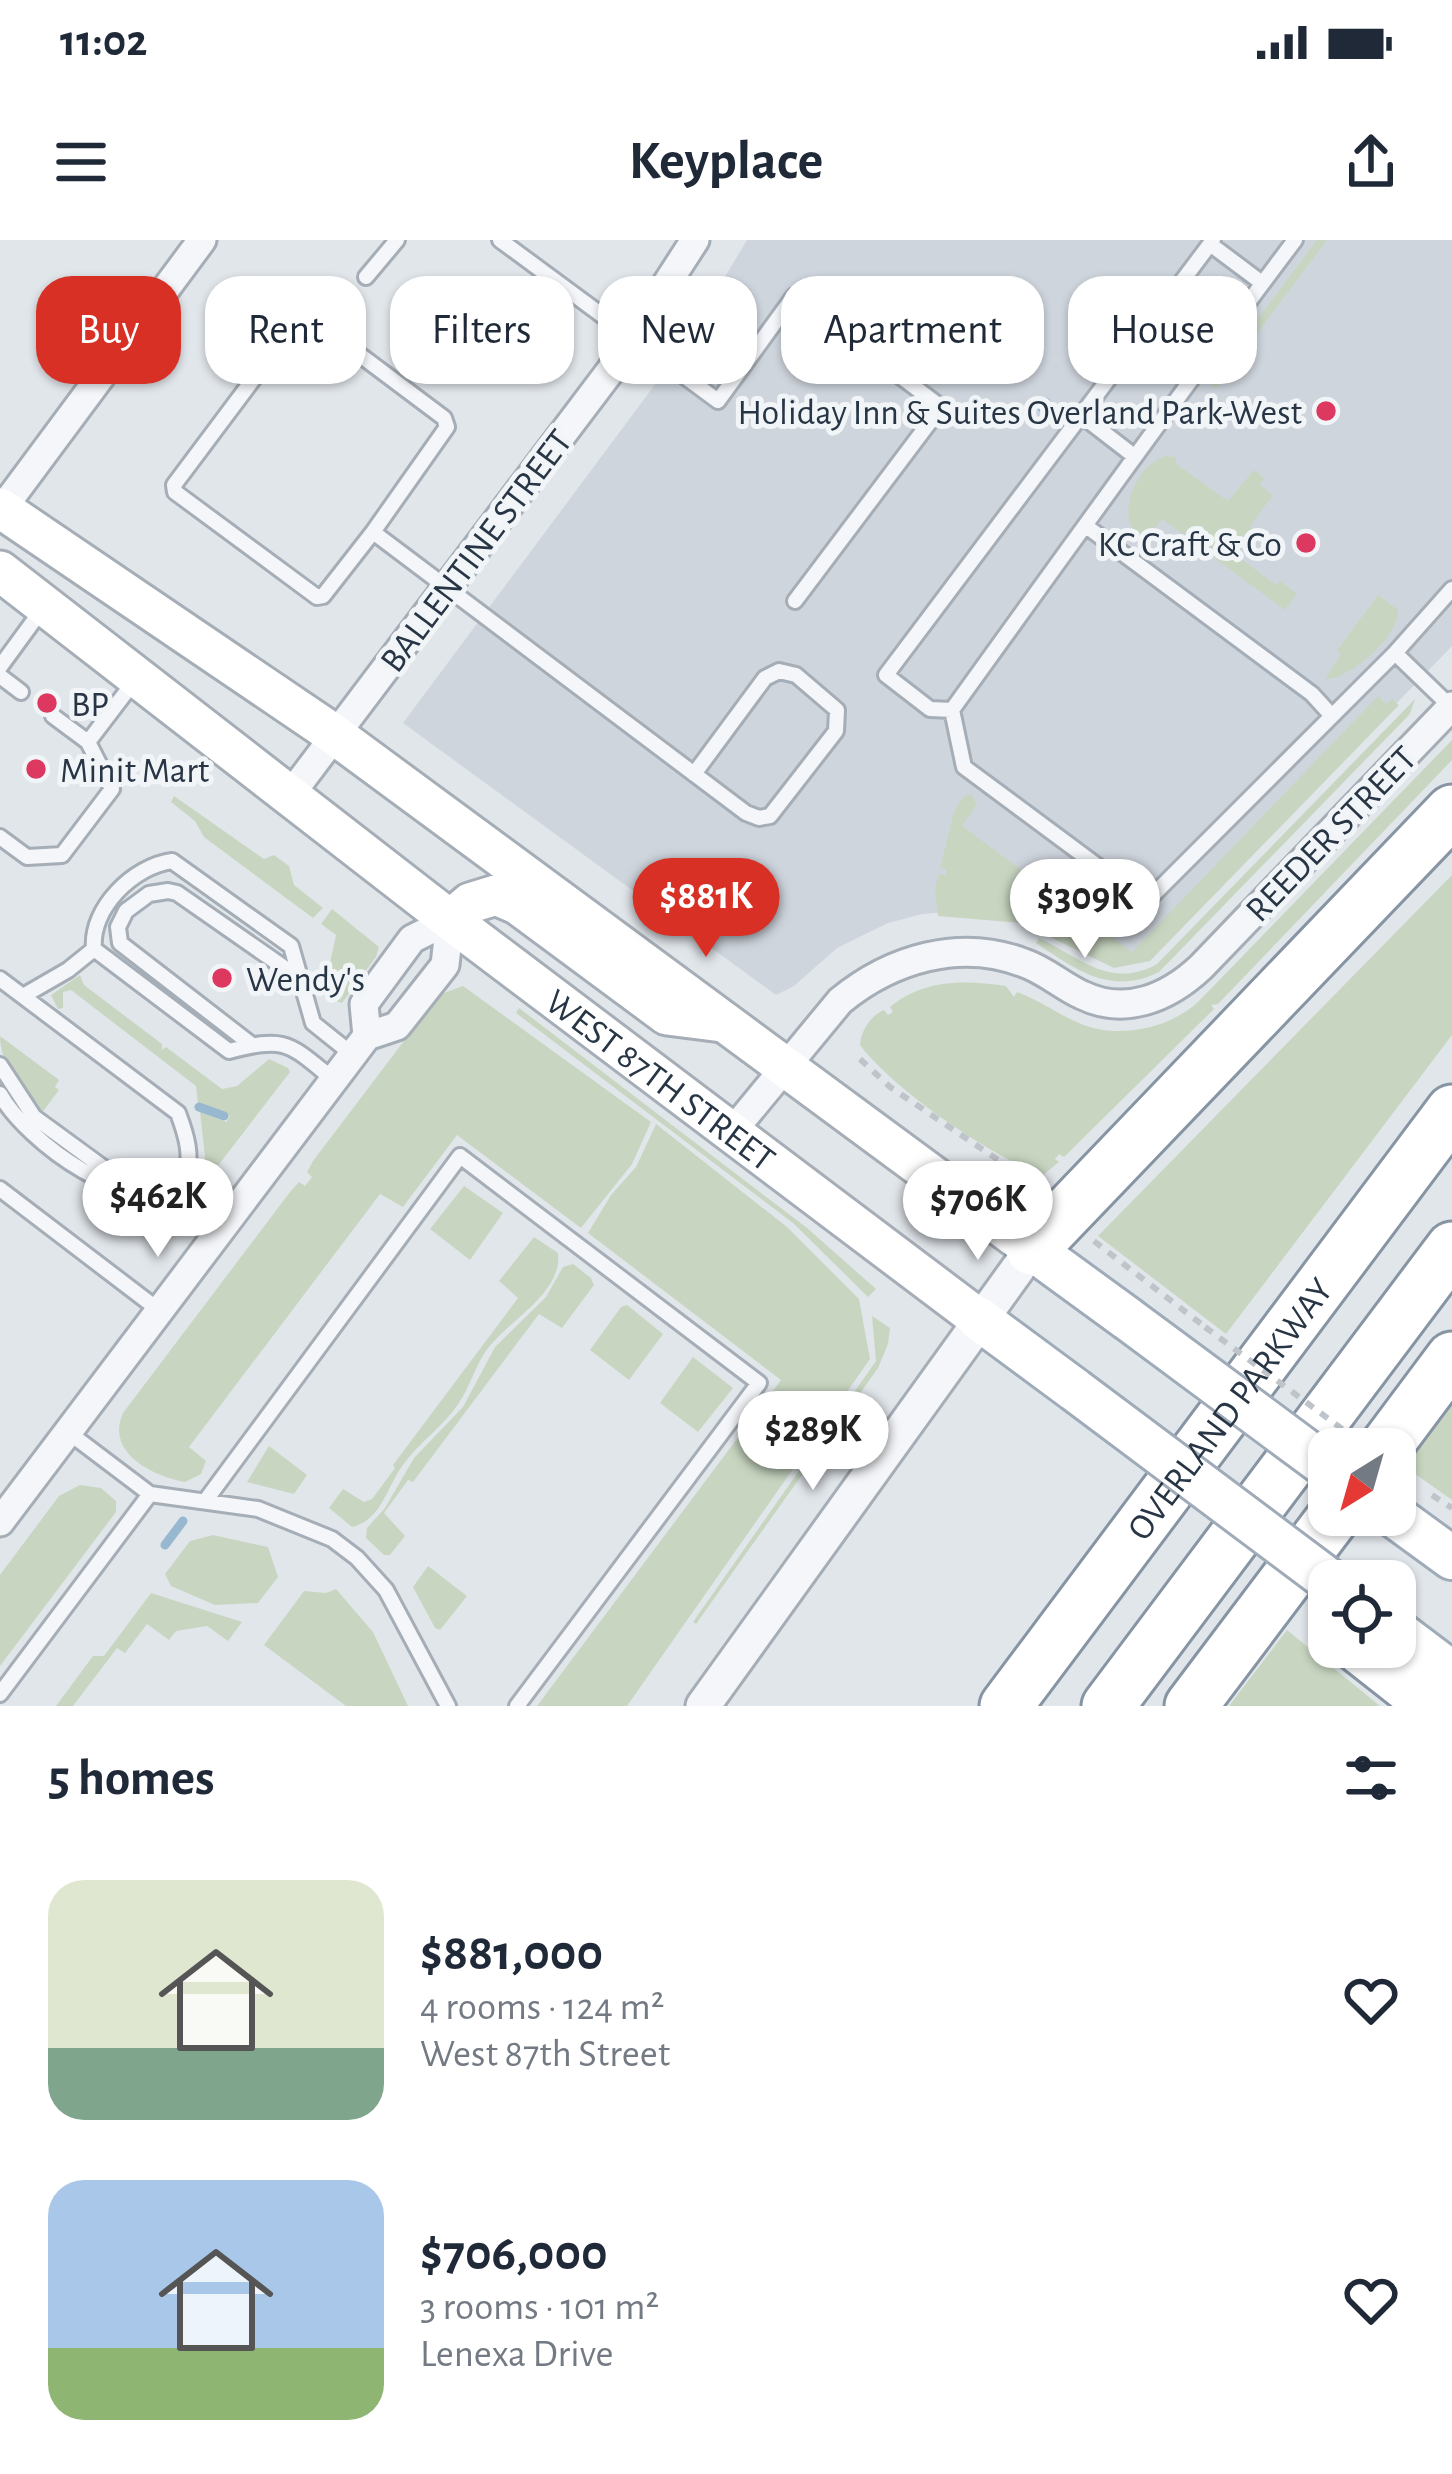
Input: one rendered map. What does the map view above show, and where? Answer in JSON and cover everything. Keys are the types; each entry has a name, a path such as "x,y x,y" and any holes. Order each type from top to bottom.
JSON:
{"highway":[{"path":"1032,1249 1452,811"},
{"name":"OVERLAND PARKWAY","path":"1006,1706 1452,1111"},
{"path":"1108,1706 1452,1248"},
{"path":"1400,1428 1452,1358"},
{"path":"1191,1706 1319,1536"},
{"path":"1386,1668 1434,1706"}],"main road":[{"path":"1,510 335,735 1308,1452"},
{"name":"WEST 87TH STREET","path":"0,571 450,920 1308,1564"},
{"path":"450,920 470,903 496,895 517,904 667,1015 728,1023"},
{"path":"1416,1519 1452,1558"},
{"path":"1416,1645 1452,1672"}],"street":[{"path":"1,510 202,240"},
{"name":"BALLENTINE STREET","path":"672,276 695,240"},
{"name":"BALLENTINE STREET","path":"290,795 599,384"},
{"name":"REEDER STREET","path":"731,1133 840,1001 914,958 967,952 1006,958 1027,963 1083,996 1114,1005 1170,992 1201,967 1451,707"},
{"path":"360,1046 364,1004 412,939 450,920"},
{"path":"2,1514 360,1046 397,1026 445,965 450,920"},
{"path":"703,1706 1032,1249"}],"lane":[{"path":"366,277 397,240"},
{"path":"500,240 598,312"},
{"path":"1294,240 952,710 964,766 1146,902 1395,653 1452,589"},
{"path":"952,710 930,709 886,675 1211,242 1262,283"},
{"path":"757,347 794,296 941,407 795,601"},
{"path":"308,316 444,418 447,427 373,532 323,596 317,597 175,492 174,485 299,318 308,316"},
{"path":"695,384 718,401 730,384"},
{"path":"1081,415 1133,456"},
{"path":"1087,526 1312,694 1333,716"},
{"path":"373,532 446,589 746,813 759,818 770,816 836,731 838,710 796,676 779,671 765,678 694,774"},
{"path":"21,692 0,671 44,607"},
{"path":"1395,653 1451,707"},
{"path":"88,742 137,677"},
{"path":"0,837 27,857 62,855 112,789 88,742 52,716"},
{"path":"23,996 94,949 96,926 123,886 152,864 172,862 291,946 313,1022 360,1046"},
{"path":"252,1046 120,943 118,926 126,911 149,894 177,893 298,978"},
{"path":"94,949 229,1051 270,1041 291,1046 334,1079"},
{"path":"0,979 178,1113 191,1160 187,1181"},
{"path":"0,1065 34,1117 112,1174 122,1187"},
{"path":"0,1094 23,1125 93,1178 161,1193 187,1181"},
{"path":"206,1500 460,1156 759,1383 517,1706"},
{"path":"187,1181 230,1215"},
{"path":"0,1189 160,1311"},
{"path":"68,1432 150,1494 258,1509 296,1522 357,1558 386,1590 448,1706"},
{"path":"0,1694 150,1494"}],"path":[{"path":"860,1059 890,1087 1028,1180"},
{"path":"1094,1241 1341,1428"},
{"path":"1416,1510 1452,1508"}],"shaded area":[{"path":"747,240 1452,240 1452,646 1142,962 1023,921 947,912 922,914 888,923 837,948 794,986 776,995 403,723 655,384 757,384 757,276 725,276"}],"green space":[{"path":"1317,240 1327,240 1257,333 1257,320"},
{"path":"1165,456 1176,457 1176,464 1228,501 1254,470 1264,478 1260,485 1273,495 1236,555 1276,585 1280,581 1297,594 1285,610 1162,519 1144,542 1134,533 1128,509 1136,483"},
{"path":"1378,595 1398,610 1391,631 1360,664 1325,679 1341,654 1337,650"},
{"path":"1378,696 1386,704 1392,699 1399,705 1150,961 1114,968 1021,923 938,916 935,888 939,874 947,870 940,868 954,812 963,797 972,794 977,804 962,826 1045,887 1042,892 1050,899 1055,894 1132,952"},
{"path":"1415,699 1410,714 1159,972 1125,981 1094,977 1036,943 1039,938 1110,972 1125,974 1157,964"},
{"path":"1452,740 1452,760 1218,1004 1211,1005 1214,1009 1064,1157 1059,1154 1055,1159 1059,1162 1043,1175 944,1120 895,1082 860,1045 867,1024 879,1013 884,1010 888,1015 893,1012 890,1007 903,998 945,984 1006,986 1014,997 1017,992 1079,1023 1109,1031 1142,1029 1173,1019 1199,1001"},
{"path":"174,796 264,859 274,855 289,866 294,885 323,908 313,918 204,837 195,821 171,802"},
{"path":"1452,875 1452,1035 1226,1334 1098,1236"},
{"path":"332,909 379,947 342,1003 323,996 336,935 321,924"},
{"path":"80,975 84,985 162,1044 162,1050 166,1047 222,1089 237,1086 269,1059 288,1068 290,1072 217,1167 206,1165 200,1112 226,1122 230,1116 198,1103 196,1086 71,990 63,992 63,1008 58,1009 51,995"},
{"path":"463,986 651,1122 632,1164 581,1228 457,1135 403,1207 380,1194 189,1447 206,1461 201,1474 185,1482 135,1460 121,1440 123,1413 290,1192 312,1177 307,1172 313,1161 432,1004 441,994"},
{"path":"519,1008 807,1228 876,1289 868,1297 793,1223 516,1013"},
{"path":"0,1036 59,1080 55,1087 59,1090 41,1114 8,1068"},
{"path":"656,1124 787,1227 859,1299 870,1359 627,1706 537,1706 781,1380 588,1233 611,1195 636,1167"},
{"path":"464,1186 503,1213 470,1260 430,1229"},
{"path":"534,1237 558,1253 551,1282 493,1342 459,1403 409,1457 377,1510 352,1527 329,1508 343,1489 364,1502 372,1499 518,1298 499,1281"},
{"path":"573,1264 594,1285 562,1328 539,1314 413,1482 408,1480 384,1513 405,1536 390,1555 384,1555 366,1538 367,1528 385,1508 414,1458 463,1407 495,1347 546,1297 563,1267"},
{"path":"627,1305 663,1334 629,1380 590,1350"},
{"path":"872,1316 890,1328 878,1368 696,1624 693,1622 876,1361"},
{"path":"693,1357 733,1388 698,1432 660,1403"},
{"path":"1452,1396 1452,1500 1416,1475 1416,1444"},
{"path":"269,1446 307,1475 294,1494 247,1482"},
{"path":"80,1485 101,1488 116,1501 116,1512 0,1666 0,1575 59,1496"},
{"path":"213,1535 268,1547 278,1577 258,1603 215,1605 171,1586 165,1574 190,1541"},
{"path":"428,1566 467,1596 440,1630 413,1587"},
{"path":"336,1589 373,1632 408,1706 346,1706 264,1645 304,1591"},
{"path":"151,1593 242,1622 228,1641 207,1626 176,1631 169,1640 147,1624 125,1653 117,1648 73,1706 56,1706 93,1656 104,1656"},
{"path":"1287,1630 1308,1647 1308,1668 1334,1668 1380,1706 1229,1706"}],"waterway":[{"path":"1042,408 1046,402"},
{"path":"199,1107 224,1116"},
{"path":"165,1545 183,1521"}],"place":[{"name":"Holiday Inn & Suites Overland Park-West","path":"1326,411"},
{"name":"KC Craft & Co","path":"1306,543"},
{"name":"BP","path":"47,703"},
{"name":"Minit Mart","path":"36,769"},
{"name":"Wendy's","path":"222,978"}]}
